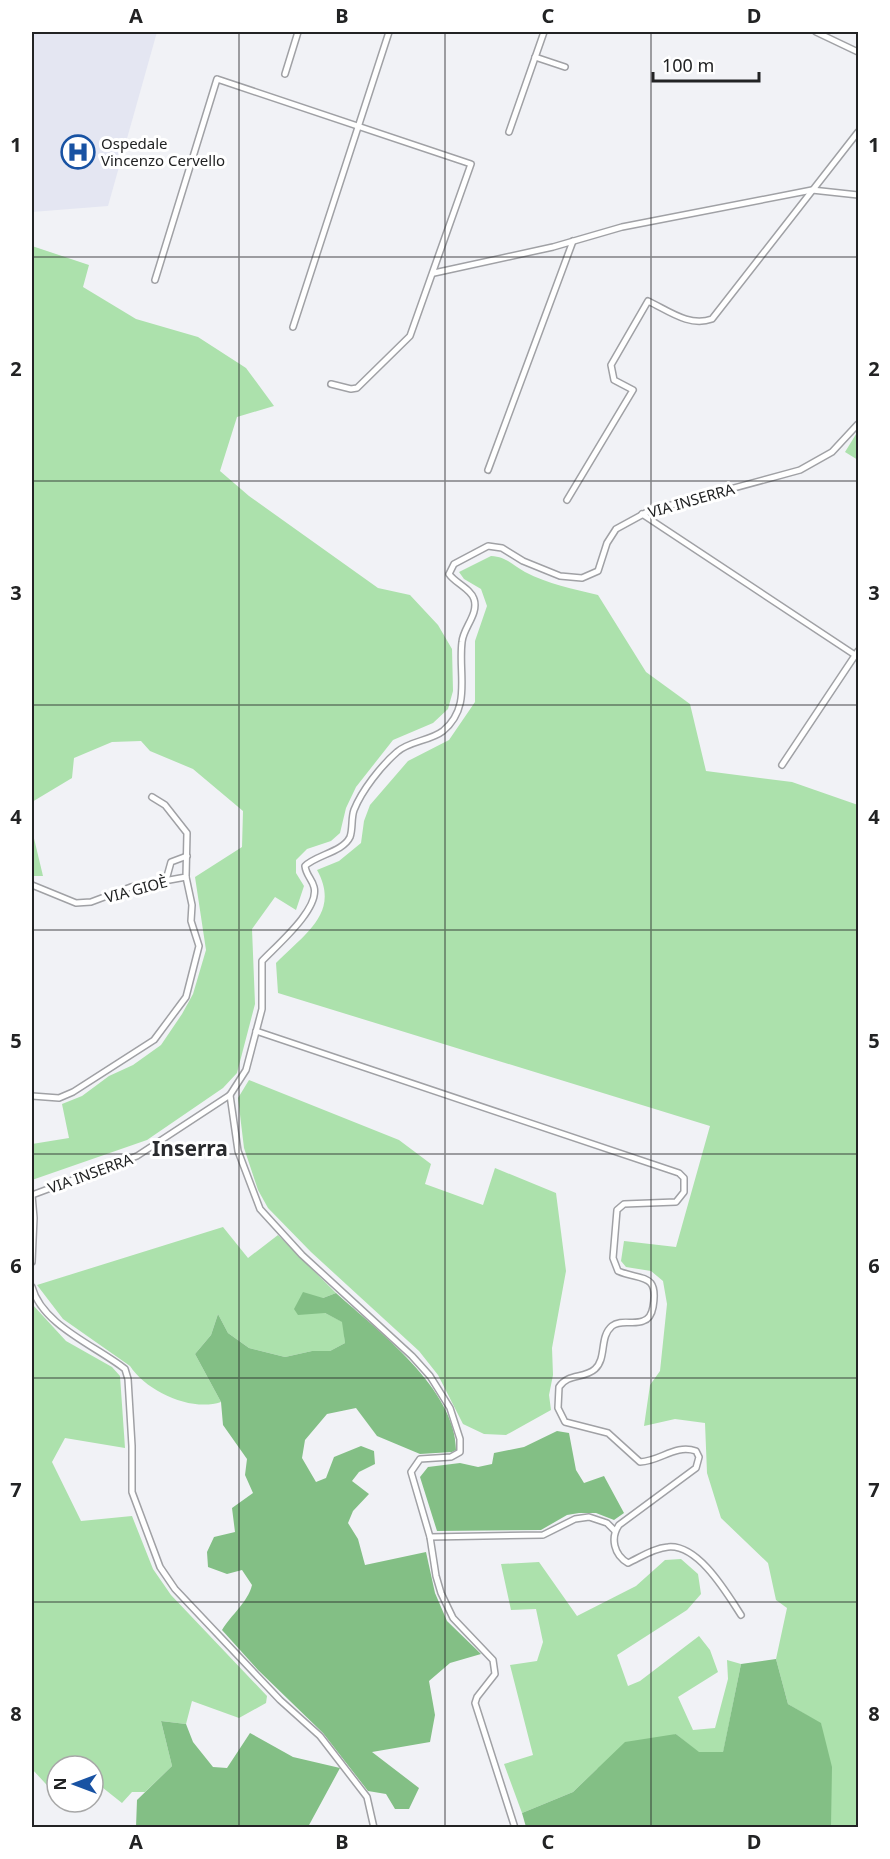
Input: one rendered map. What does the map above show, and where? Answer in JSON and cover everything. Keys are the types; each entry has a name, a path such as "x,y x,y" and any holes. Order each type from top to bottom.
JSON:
{"street":[{"path":"285,74 298,32"},
{"path":"293,327 389,32"},
{"path":"509,132 544,32"},
{"path":"816,32 858,52"},
{"path":"535,57 565,67"},
{"path":"155,280 217,79 471,164 410,336 357,388 351,389 331,384"},
{"path":"567,500 633,390 614,380 611,365 648,301 690,321 699,323 712,319 858,132"},
{"path":"434,273 573,241 622,227 812,190 858,195"},
{"path":"488,470 573,241"},
{"name":"VIA INSERRA","path":"32,1195 137,1156 230,1095 246,1071 262,1009 262,962 302,919 314,900 314,886 306,875 305,866 312,860 340,847 350,838 353,812 362,795 398,750 442,732 458,712 463,692 462,640 476,605 473,596 454,582 449,574 454,564 488,546 502,548 523,561 560,576 582,578 598,572 607,543 616,529 642,514 800,470 832,452 858,424"},
{"path":"642,514 858,654 782,765"},
{"name":"VIA GIOÈ","path":"32,885 76,903 91,902 131,887 186,877 187,833 165,805 152,797"},
{"path":"166,880 171,862 187,856"},
{"path":"32,1096 60,1098 73,1092 154,1040 177,1012 186,997 199,946 191,921 192,905 186,877"},
{"path":"256,1031 679,1173 684,1178 684,1192 676,1202 624,1204 617,1210 613,1258 615,1266 618,1271 641,1277 652,1284 655,1292 652,1311 648,1319 641,1323 613,1325 605,1336 600,1363 595,1370 563,1381 557,1395 558,1408 565,1422 608,1433 640,1462 652,1462 682,1448 696,1451 699,1458 696,1468 619,1525 615,1531 615,1547 623,1560 628,1563 665,1547 685,1548 719,1581 741,1615"},
{"path":"230,1095 238,1151 260,1209 302,1255 412,1356 430,1376 450,1408 460,1439 460,1452 451,1457 420,1458 411,1472 430,1537 436,1576 453,1618 493,1660 495,1674 475,1703 515,1827"},
{"path":"32,1195 34,1218 32,1262"},
{"path":"32,1287 36,1296 58,1323 125,1369 128,1379 132,1446 132,1492 160,1567 176,1589 280,1700 320,1736 367,1797 374,1827"},
{"path":"430,1537 543,1535 575,1519 589,1517 607,1523 615,1531"}],"shaded area":[{"name":"Ospedale Vincenzo Cervello","path":"32,32 157,32 108,206 32,212"}],"green space":[{"path":"32,246 89,265 83,287 136,319 198,337 246,368 274,406 237,417 220,471 249,496 378,588 410,595 438,625 452,649 453,691 448,709 433,723 393,740 356,787 346,808 340,833 331,841 307,849 296,860 296,873 304,886 296,910 275,897 252,929 255,1004 237,1073 223,1088 147,1140 32,1180 32,1144 69,1138 62,1104 82,1096 109,1076 133,1065 161,1045 182,1014 193,994 206,950 195,877 242,847 243,811 193,769 150,751 141,741 112,742 74,758 72,778 32,802"},
{"path":"858,431 858,460 845,452"},
{"path":"491,556 505,560 543,580 598,595 646,672 690,704 706,771 792,782 858,805 858,1827 831,1827 821,1724 788,1704 776,1659 787,1608 776,1600 768,1563 721,1518 707,1473 705,1423 675,1419 644,1426 650,1385 660,1371 667,1304 663,1281 651,1271 626,1267 621,1261 624,1241 676,1247 710,1126 278,993 276,963 308,932 322,911 325,899 317,870 339,861 361,843 364,821 370,805 408,761 449,740 475,702 475,641 487,606 481,589 464,579 459,572"},
{"path":"32,830 43,876 32,876"},
{"path":"249,1080 399,1140 431,1164 425,1184 483,1205 495,1168 556,1193 566,1271 552,1348 553,1375 549,1395 551,1410 506,1435 484,1434 463,1424 438,1375 419,1351 311,1252 268,1208 258,1190 244,1148 238,1098"},
{"path":"223,1227 248,1258 278,1235 336,1293 323,1298 325,1313 343,1322 345,1343 330,1351 312,1351 285,1357 249,1348 228,1333 218,1314 211,1335 195,1354 221,1402 197,1404 184,1402 171,1398 147,1384 130,1366 63,1319 37,1285"},
{"path":"303,1292 323,1298 336,1293 392,1343 429,1383 453,1427 456,1450 420,1454 377,1436 356,1408 327,1414 305,1440 302,1458 316,1482 326,1478 334,1457 361,1446 374,1451 375,1464 359,1472 352,1481 369,1494 353,1511 348,1523 358,1539 365,1565 426,1552 435,1593 447,1621 481,1654 450,1663 429,1681 435,1715 430,1742 372,1752 419,1788 409,1809 395,1809 386,1794 368,1791 323,1733 258,1670 222,1630 243,1603 252,1585 242,1570 227,1574 208,1567 207,1552 214,1537 235,1532 232,1508 253,1493 245,1475 247,1459 223,1425 221,1402 195,1354 211,1335 218,1314 228,1333 249,1348 285,1357 312,1351 330,1351 345,1343 342,1322 325,1313 298,1315 294,1309"},
{"path":"32,1304 66,1341 112,1367 120,1376 125,1448 65,1438 52,1462 81,1521 132,1516 153,1569 171,1595 267,1696 266,1703 239,1718 192,1701 186,1724 161,1721 172,1766 145,1792 132,1792 122,1803 105,1790 105,1754 45,1754 45,1783 32,1769"},
{"path":"557,1431 569,1433 576,1470 584,1483 604,1476 624,1513 614,1520 596,1513 567,1515 541,1530 437,1531 420,1477 428,1467 460,1463 478,1467 492,1464 494,1453 524,1447"},
{"path":"681,1559 698,1574 701,1594 687,1610 617,1655 628,1686 640,1681 699,1636 710,1650 718,1672 678,1697 693,1730 715,1728 728,1679 727,1660 741,1664 723,1753 699,1753 676,1734 597,1769 573,1792 522,1813 504,1764 533,1755 510,1665 537,1661 543,1642 536,1609 511,1610 501,1564 539,1562 577,1616 636,1586 665,1560"},
{"path":"776,1659 788,1704 821,1723 832,1767 831,1827 526,1827 522,1813 573,1792 625,1742 676,1734 699,1752 723,1752 741,1664"},
{"path":"161,1721 186,1724 193,1742 213,1767 227,1768 250,1733 293,1757 340,1768 308,1827 136,1827 137,1800 172,1766"}],"place":[{"name":"Ospedale Vincenzo Cervello","path":"78,152"}],"district":[{"name":"Inserra","path":"190,1148"}]}
